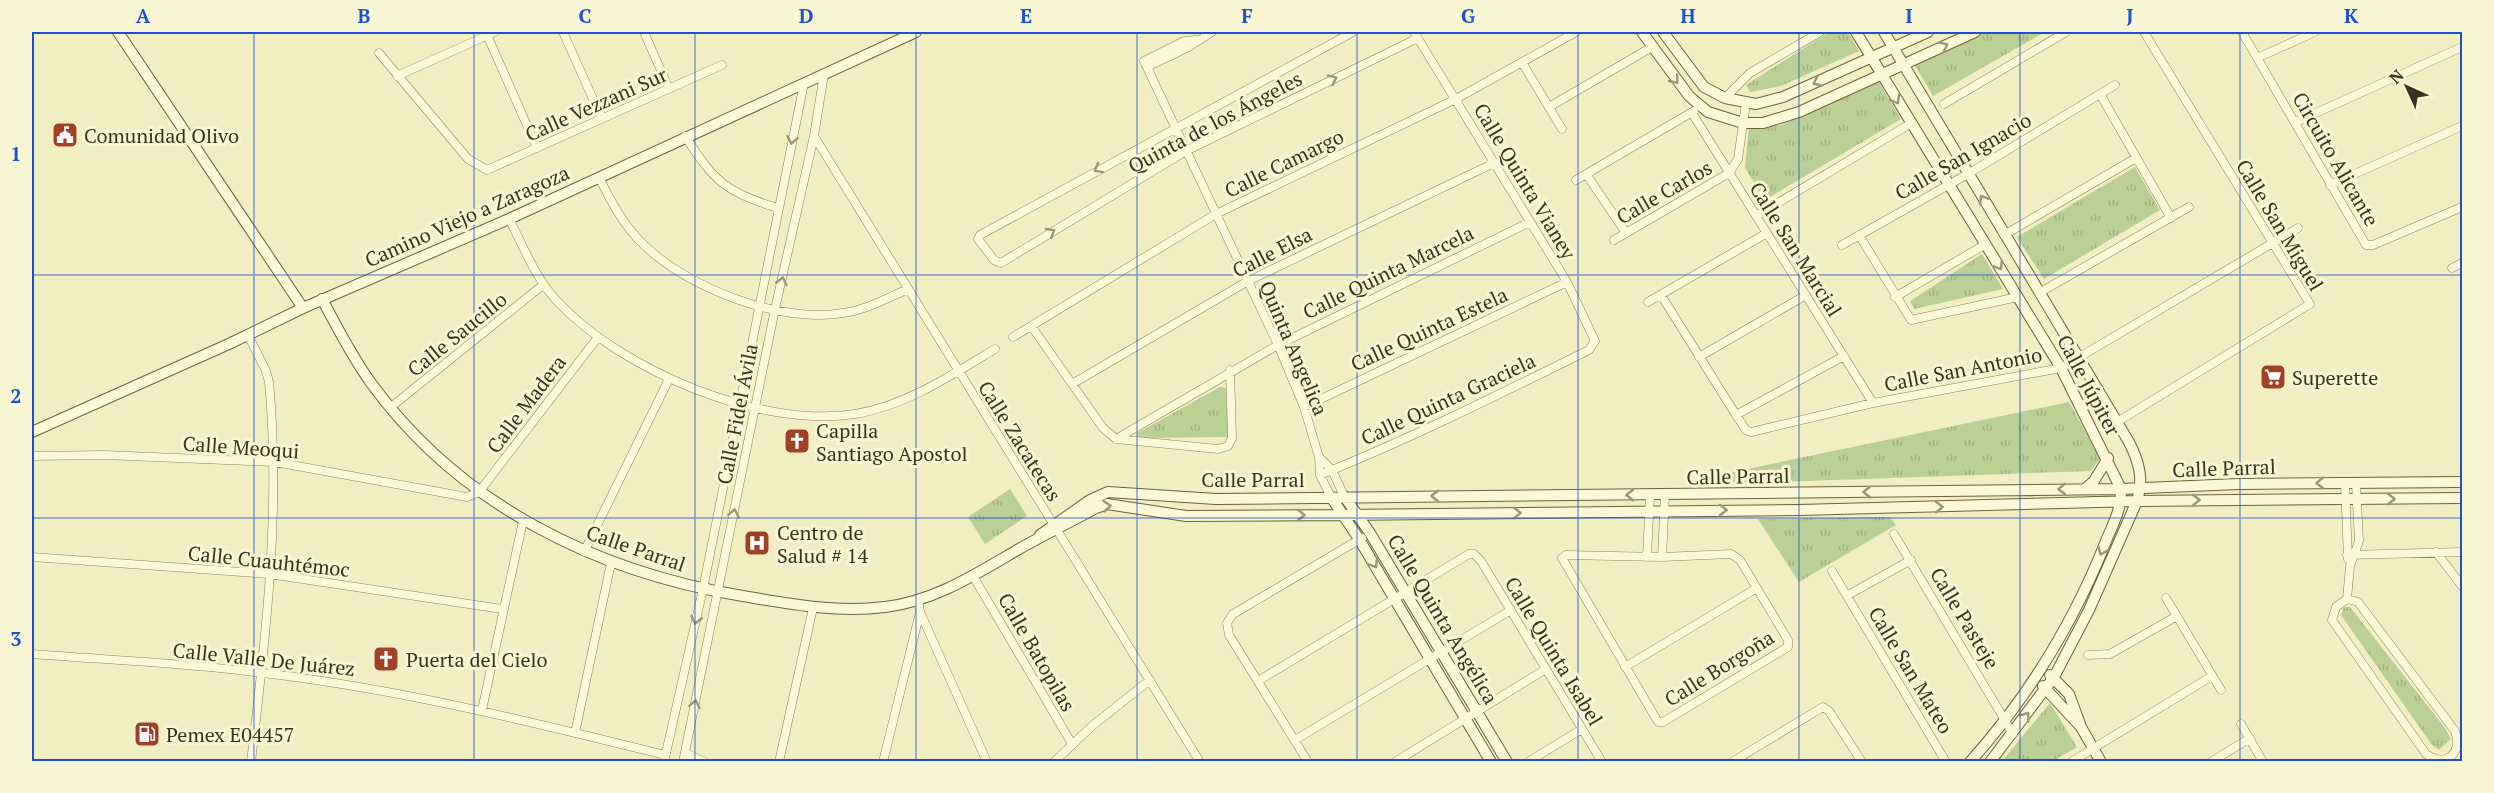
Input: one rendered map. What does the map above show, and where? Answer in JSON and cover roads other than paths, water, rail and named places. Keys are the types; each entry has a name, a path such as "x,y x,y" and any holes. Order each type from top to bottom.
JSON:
{"street":[{"path":"118,32 303,308"},
{"path":"563,32 602,119"},
{"path":"644,32 669,89"},
{"name":"Camino Viejo a Zaragoza","path":"32,432 249,335 322,299 509,219 685,136 916,32"},
{"path":"1179,32 1185,44 1212,32"},
{"name":"Quinta de los Ángeles","path":"1353,32 1175,126 980,235 978,239 992,259 1001,262 1186,151 1416,35"},
{"name":"Calle Camargo","path":"1013,337 1216,214 1456,99 1576,32"},
{"path":"1642,32 1696,110 1743,123 1779,119 1975,32"},
{"path":"1663,32 1696,80 1725,98 1746,104 1767,102 1783,97 1928,32"},
{"path":"1725,98 1750,73 1820,32"},
{"name":"Calle Júpiter","path":"1856,32 1910,124 2061,368 2108,458 2121,489 2122,502 2090,580 2042,669 2006,720 1970,762"},
{"name":"Calle Júpiter","path":"1884,32 2117,422 2135,454 2140,469 2141,488 2138,501 2089,610 2047,689 1990,762"},
{"path":"1944,104 2064,32"},
{"name":"Calle San Miguel","path":"2117,422 2310,302 2144,32"},
{"name":"Circuito Alicante","path":"2242,32 2296,122 2363,242 2369,246 2463,207"},
{"path":"2258,58 2315,32"},
{"path":"379,53 398,76 491,33 537,148"},
{"name":"Calle Quinta Vianey","path":"1416,35 1567,282 1594,336 1594,345 1589,350"},
{"name":"Quinta Angelica","path":"1185,44 1146,63 1278,345 1304,407 1319,457 1320,475 1331,497"},
{"path":"1549,107 1652,47"},
{"path":"2296,122 2463,47"},
{"path":"1522,64 1563,129"},
{"name":"Calle Vezzani Sur","path":"398,76 468,159 484,170 495,168 722,65"},
{"name":"Calle Fidel Ávila","path":"684,757 775,309 814,136 824,74"},
{"name":"Calle Fidel Ávila","path":"664,758 703,588 804,83"},
{"name":"Calle San Ignacio","path":"1842,245 1968,174 2115,85"},
{"path":"2100,94 2171,218"},
{"name":"Calle Carlos","path":"1614,240 1729,173 1736,166 1746,104"},
{"path":"1576,180 1696,110"},
{"name":"Calle San Marcial","path":"1696,110 1729,173 1873,403"},
{"path":"1756,216 1910,124"},
{"path":"2330,185 2463,126"},
{"path":"685,136 715,177 732,192 778,208"},
{"name":"Calle Zacatecas","path":"814,136 1200,762"},
{"path":"2004,235 2136,158"},
{"name":"Calle Elsa","path":"1072,384 1248,281 1494,163"},
{"path":"1586,174 1626,233"},
{"path":"599,177 629,230 664,263 716,291 775,309 810,314 844,314 873,305 908,289"},
{"path":"2039,293 2189,207"},
{"path":"509,219 543,285 558,302 598,337 669,379 739,403 796,414 854,414 902,399 958,372 995,349"},
{"name":"Calle Quinta Marcela","path":"1116,439 1230,370 1530,222"},
{"name":"Calle San Antonio","path":"1736,415 1745,428 1752,432 1873,403 2061,368 2298,228"},
{"path":"1648,302 1767,233"},
{"path":"1859,235 1895,297 1908,317 1913,320 2018,297"},
{"path":"1895,297 1986,244"},
{"path":"2452,268 2463,263"},
{"name":"Calle Quinta Estela","path":"1304,407 1567,282"},
{"name":"Calle Saucillo","path":"391,408 543,285"},
{"path":"1661,295 1736,415 1844,356"},
{"path":"1699,357 1806,295"},
{"name":"Calle Parral","path":"322,299 370,382 391,408 432,453 479,492 523,521 611,563 717,592 813,608 885,607 918,600 973,576 1030,543 1108,492 1216,499 2121,489 2463,482"},
{"path":"1032,327 1103,428 1116,439 1130,442 1224,448 1232,438 1230,370"},
{"path":"249,335 267,371 275,462 262,672 251,762"},
{"name":"Calle Madera","path":"479,492 598,337"},
{"name":"Calle Quinta Graciela","path":"1320,475 1397,444 1589,350"},
{"path":"584,552 669,379"},
{"name":"Calle Meoqui","path":"32,456 104,454 275,462 458,497 479,492"},
{"name":"Quinta Angelica","path":"1319,457 1332,470 1344,496"},
{"path":"2085,489 2094,481 2108,458"},
{"path":"2344,483 2351,499 2358,541 2356,555 2350,566"},
{"path":"2347,598 2358,602 2455,731 2459,742 2456,752 2446,760 2435,760 2426,754 2332,620 2336,607 2347,598 2351,499 2356,483"},
{"path":"1647,557 1650,495"},
{"path":"1662,557 1665,495"},
{"name":"Calle Quinta Angélica","path":"1344,496 1370,533 1507,762"},
{"name":"Calle Quinta Angélica","path":"1331,497 1359,539 1491,762"},
{"name":"Calle Parral","path":"1054,528 1107,504 1186,516 2463,498"},
{"path":"483,710 502,609 523,521"},
{"path":"1308,762 1227,628 1227,623 1233,614 1370,533"},
{"name":"Calle Pasteje","path":"1894,534 2013,734"},
{"path":"2436,552 2463,586"},
{"path":"2347,555 2463,552"},
{"name":"Calle Quinta Isabel","path":"1405,592 1469,554 1478,558 1602,762"},
{"name":"Calle Borgoña","path":"1566,555 1662,557 1735,555 1788,640 1788,646 1663,722 1656,720 1562,560 1566,555"},
{"name":"Calle Cuauhtémoc","path":"32,557 269,574 502,609"},
{"path":"1848,595 1911,560"},
{"path":"575,733 611,563"},
{"name":"Calle San Mateo","path":"1832,571 1946,762"},
{"name":"Calle Batopilas","path":"973,576 1072,744"},
{"path":"1625,667 1757,588"},
{"path":"1258,681 1405,592"},
{"path":"2166,598 2221,690"},
{"path":"918,600 920,612 987,762"},
{"path":"779,762 813,608"},
{"path":"1295,740 1510,610"},
{"path":"883,762 920,612"},
{"path":"2088,655 2110,654 2177,616"},
{"name":"Calle Valle De Juárez","path":"32,654 262,672 371,688 483,710 664,758"},
{"path":"1395,762 1546,669"},
{"path":"2042,669 2054,677 2074,704 2081,728"},
{"path":"2071,762 2212,676"},
{"path":"1054,762 1072,744 1150,680"},
{"path":"2035,680 2047,689 2081,728 2101,762"},
{"path":"1732,762 1823,707 1829,711 1862,762"},
{"path":"2241,724 2263,762"},
{"path":"1528,762 1582,729"},
{"path":"2211,762 2250,738"},
{"path":"684,757 705,762"}],"place":[{"name":"Comunidad Olivo","path":"65,135"},
{"name":"Superette","path":"2273,377"},
{"name":"Capilla Santiago Apostol","path":"797,441"},
{"name":"Centro de Salud # 14","path":"757,543"},
{"name":"Puerta del Cielo","path":"386,659"},
{"name":"Pemex E04457","path":"147,734"}]}
